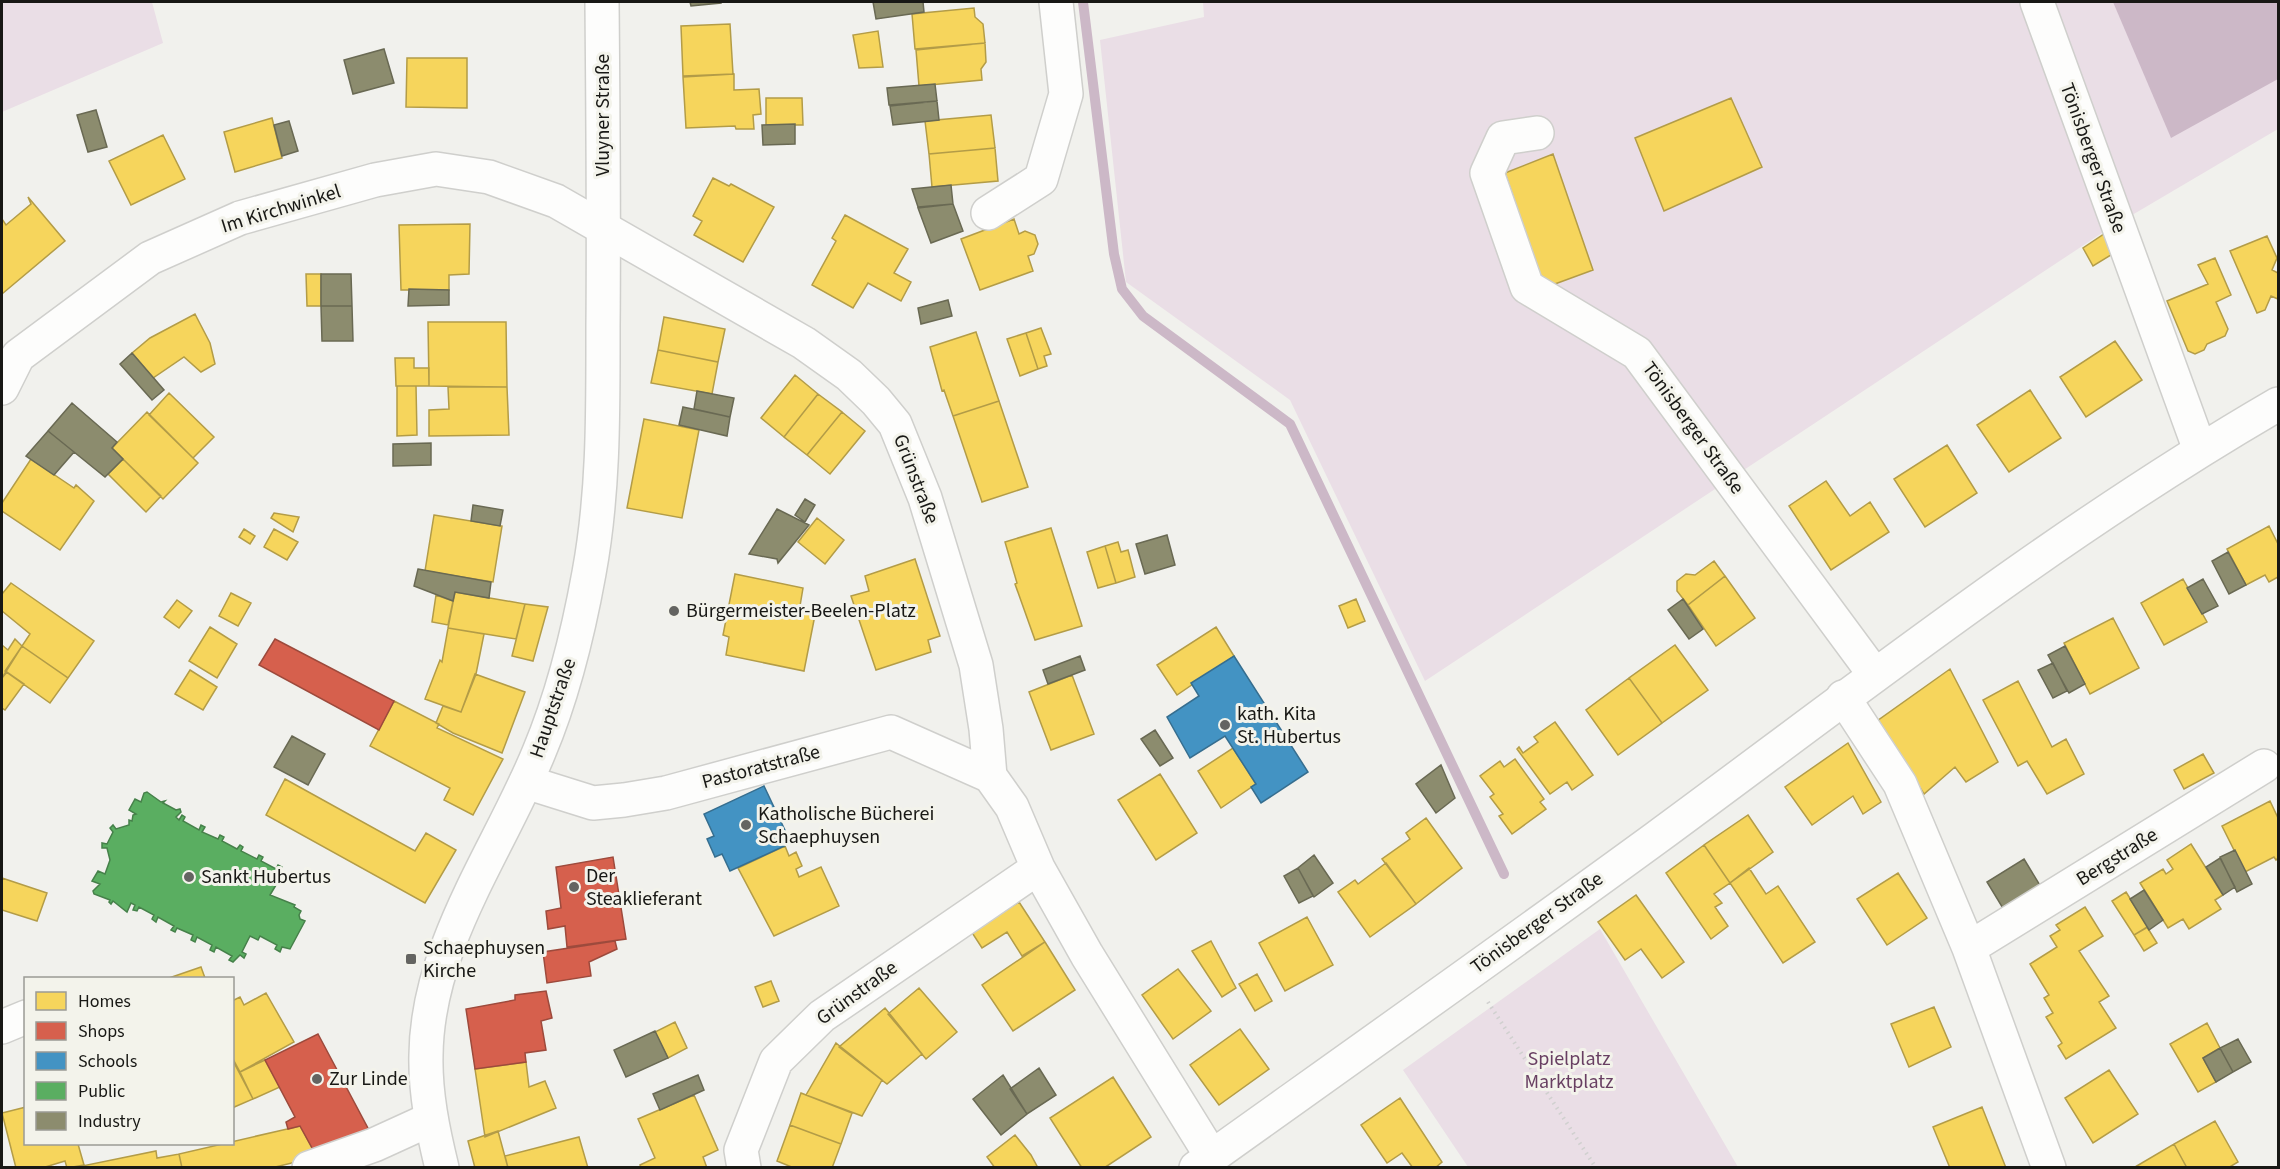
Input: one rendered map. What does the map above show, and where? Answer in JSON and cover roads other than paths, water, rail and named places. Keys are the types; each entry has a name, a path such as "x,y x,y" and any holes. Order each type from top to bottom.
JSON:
{"street":[{"name":"Vluyner Straße","path":"602,2 604,228"},
{"path":"988,213 1041,179 1066,94 1056,2"},
{"name":"Tönisberger Straße","path":"2037,2 2194,436"},
{"name":"Tönisberger Straße","path":"1537,133 1503,138 1487,173 1527,287 1637,353 1875,675"},
{"name":"Im Kirchwinkel","path":"2,388 18,356 150,258 240,218 375,180 436,169 489,177 556,201 604,228"},
{"name":"Grünstraße","path":"604,228 804,343 849,375 876,401 895,424 926,498 976,665 986,729 990,776"},
{"name":"Hauptstraße","path":"442,1167 431,1119 426,1054 435,991 469,896 526,782 554,715 570,660 590,568 598,508 601,447 604,228"},
{"name":"Tönisberger Straße","path":"1204,1162 1658,837 1843,697 2054,546 2194,436 2278,404"},
{"path":"1843,697 1900,784 1969,948 2049,1167"},
{"name":"Pastoratstraße","path":"526,782 593,803 624,800 666,793 891,732 990,776"},
{"name":"Bergstraße","path":"1969,948 2264,766"},
{"path":"990,776 1012,807 1038,868 1204,1162"},
{"name":"Grünstraße","path":"744,1167 741,1150 776,1061 822,1016 1038,868"},
{"path":"2,1027 24,1018"},
{"path":"309,1167 374,1145 431,1119"}],"waterway":[{"path":"1083,2 1114,254 1122,289 1143,316 1290,424 1504,874"}],"place":[{"name":"Bürgermeister-Beelen-Platz","path":"674,611"},
{"name":"kath. Kita St. Hubertus","path":"1225,725"},
{"name":"Katholische Bücherei Schaephuysen","path":"746,825"},
{"name":"Sankt Hubertus","path":"189,877"},
{"name":"Der Steaklieferant","path":"574,887"},
{"name":"Schaephuysen Kirche","path":"411,959"},
{"name":"Zur Linde","path":"317,1079"}],"park label":[{"name":"Spielplatz Marktplatz","path":"1569,1070"}]}
